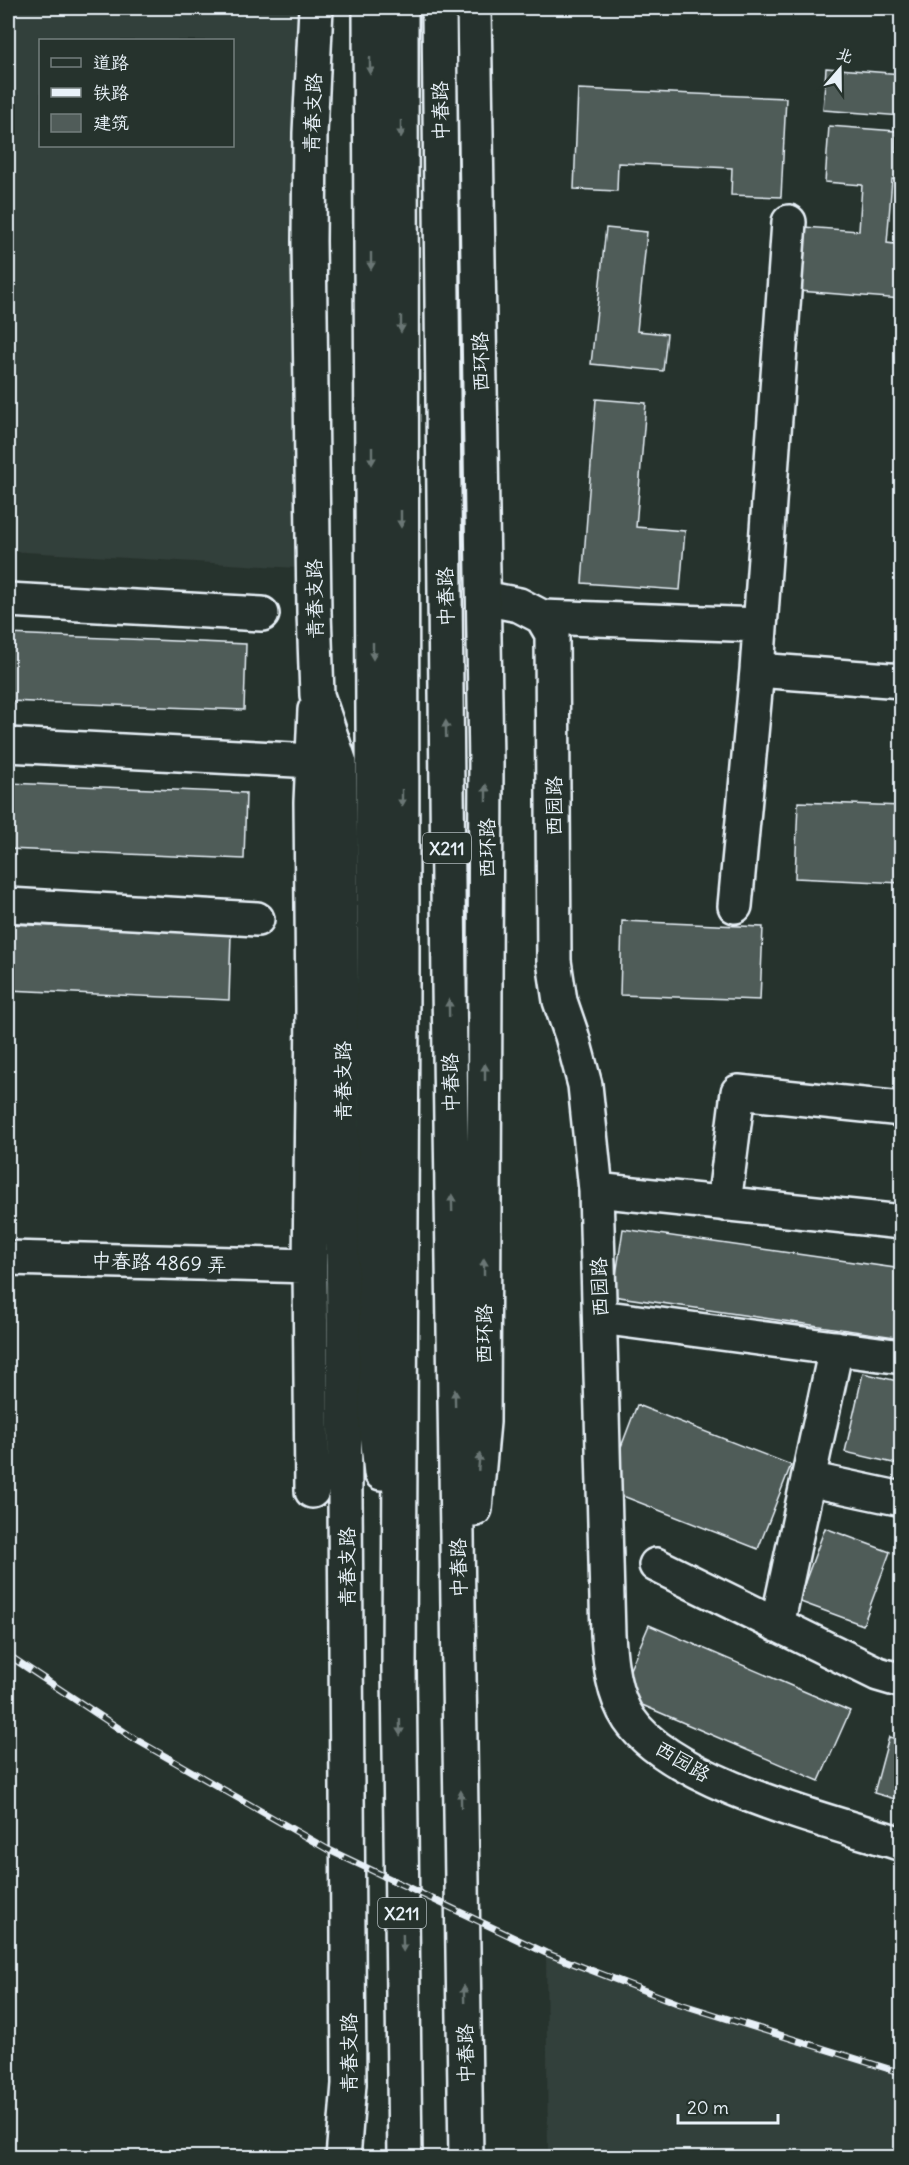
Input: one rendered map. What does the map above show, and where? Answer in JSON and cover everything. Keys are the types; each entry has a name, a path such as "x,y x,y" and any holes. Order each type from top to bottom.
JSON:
{"main road":[{"name":"青春支路","path":"316,8 310,133 311,489 316,695 326,762 349,2072 343,2157"},
{"path":"370,8 376,1423 399,1669"},
{"name":"中春路","path":"401,8 402,1011 399,1669 405,2157"},
{"name":"中春路","path":"439,8 448,960 466,2157"},
{"name":"西环路","path":"459,1688 483,1422 486,776 474,8"},
{"path":"735,906 757,670 789,222"},
{"path":"484,598 519,605 542,617 760,626"},
{"path":"8,600 262,614"},
{"name":"西园路","path":"542,617 552,634 554,961 560,1001 585,1085 596,1190 608,1635 611,1670 628,1718 646,1738 674,1759 720,1784 902,1844"},
{"path":"757,670 902,681"},
{"path":"8,745 326,762 313,1009 310,1266 312,1491"},
{"path":"8,905 257,919"},
{"path":"724,1203 738,1092 902,1108"},
{"path":"596,1190 902,1222"},
{"name":"中春路 4869 弄","path":"8,1258 310,1266"},
{"path":"600,1317 902,1357"},
{"path":"777,1624 836,1348"},
{"path":"808,1479 902,1499"},
{"path":"656,1565 878,1674 902,1681"}],"shaded area":[{"path":"8,8 316,8 313,569 8,551"},
{"path":"546,1953 677,2003 901,2073 901,2157 548,2157"}],"building":[{"path":"826,68 902,74 902,116 823,110"},
{"path":"578,89 786,98 781,197 731,195 732,168 618,163 617,191 574,189"},
{"path":"829,126 896,131 895,152 902,153 902,180 892,179 887,243 902,245 902,299 799,291 804,227 859,231 862,185 825,182"},
{"path":"606,228 647,232 637,331 667,334 663,371 591,364"},
{"path":"596,399 646,403 636,527 685,531 680,590 582,583"},
{"path":"8,634 246,644 244,710 8,701"},
{"path":"8,783 246,793 244,859 8,849"},
{"path":"798,802 902,806 902,883 795,878"},
{"path":"622,921 763,927 760,1000 620,995"},
{"path":"8,924 231,934 229,1000 8,990"},
{"path":"623,1229 902,1269 902,1338 613,1296"},
{"path":"863,1373 902,1382 902,1465 845,1452"},
{"path":"637,1405 791,1465 758,1549 605,1489"},
{"path":"825,1528 890,1552 863,1625 798,1601"},
{"path":"649,1625 850,1711 819,1781 619,1695"},
{"path":"889,1737 902,1740 902,1801 874,1793"}],"railway":[{"path":"8,1655 135,1739 327,1849 546,1953 677,2003 902,2073"}]}
